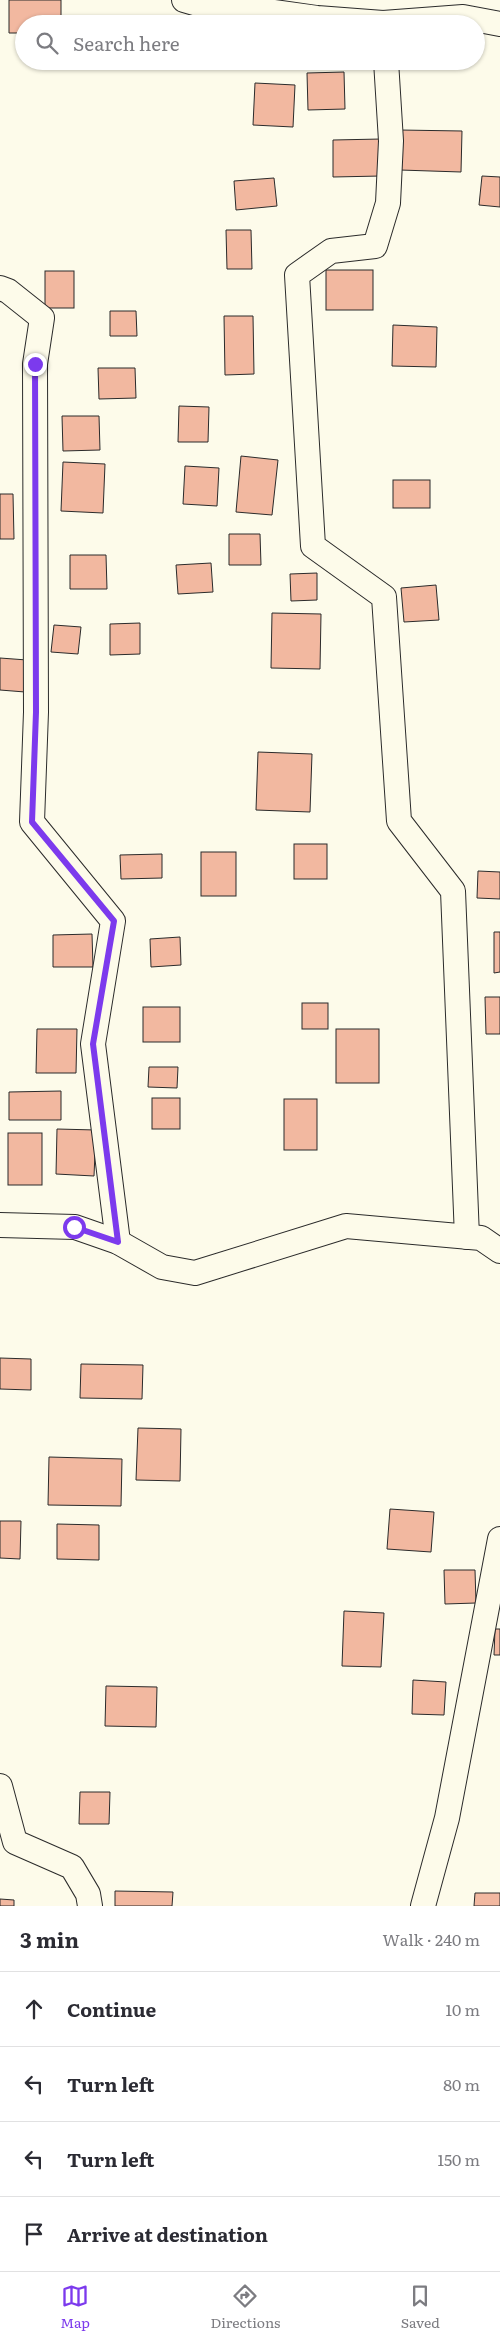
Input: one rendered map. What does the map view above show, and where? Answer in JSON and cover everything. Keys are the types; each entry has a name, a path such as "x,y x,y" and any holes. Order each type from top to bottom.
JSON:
{"street":[{"path":"184,0 201,5 302,15"},
{"path":"485,21 500,24"},
{"path":"387,70 391,141 388,203 375,246 332,251 297,275 313,546 384,597 399,821 453,891 467,1237"},
{"path":"0,288 8,291 42,318 35,364 36,712 32,822 114,921 93,1044 118,1242"},
{"path":"0,1225 74,1227 118,1242 162,1267 195,1273 346,1226 481,1238 500,1251"},
{"path":"423,1906 447,1818 496,1586 500,1539"},
{"path":"0,1786 15,1842 72,1867 88,1894 90,1906"}],"building":[{"path":"9,0 61,0 61,15 15,15 15,33 9,33"},
{"path":"344,72 345,109 308,110 307,73"},
{"path":"255,83 295,85 293,127 253,125"},
{"path":"400,130 462,131 461,172 400,170"},
{"path":"381,139 381,176 333,177 333,140"},
{"path":"482,176 500,177 500,207 479,205"},
{"path":"274,178 277,206 236,210 234,181"},
{"path":"226,230 251,230 252,269 227,269"},
{"path":"326,270 373,270 373,310 326,310"},
{"path":"45,271 74,271 74,308 45,308"},
{"path":"110,311 136,311 137,336 110,336"},
{"path":"224,316 253,316 254,374 225,375"},
{"path":"393,325 437,327 436,367 392,366"},
{"path":"98,368 135,368 136,398 99,399"},
{"path":"179,406 209,407 208,442 178,442"},
{"path":"62,416 99,416 100,450 63,451"},
{"path":"241,456 278,460 272,515 236,512"},
{"path":"63,462 105,464 103,513 61,511"},
{"path":"185,466 219,468 217,506 183,504"},
{"path":"393,480 430,480 430,508 393,508"},
{"path":"0,494 13,494 14,539 0,539"},
{"path":"229,534 260,534 261,565 229,565"},
{"path":"70,555 106,555 107,589 70,589"},
{"path":"211,563 213,592 178,594 176,565"},
{"path":"317,573 317,600 291,601 290,574"},
{"path":"436,585 439,620 404,622 401,588"},
{"path":"272,613 321,614 320,669 271,668"},
{"path":"140,623 140,654 110,655 110,624"},
{"path":"54,625 81,627 78,654 51,652"},
{"path":"0,658 27,660 25,692 0,690"},
{"path":"258,752 312,754 310,812 256,810"},
{"path":"294,844 327,844 327,879 294,879"},
{"path":"201,852 236,852 236,896 201,896"},
{"path":"162,854 162,878 121,879 120,855"},
{"path":"478,871 500,872 500,899 477,898"},
{"path":"494,932 500,932 500,972 494,973"},
{"path":"92,934 93,967 53,967 53,935"},
{"path":"180,937 181,965 151,967 150,939"},
{"path":"485,997 500,997 500,1034 486,1034"},
{"path":"302,1003 328,1003 328,1029 302,1029"},
{"path":"143,1007 180,1007 180,1042 143,1042"},
{"path":"37,1029 77,1029 76,1073 36,1073"},
{"path":"336,1029 379,1029 379,1083 336,1083"},
{"path":"149,1067 178,1067 177,1088 148,1087"},
{"path":"61,1091 61,1120 9,1120 9,1092"},
{"path":"152,1098 180,1098 180,1129 152,1129"},
{"path":"284,1099 317,1099 317,1150 284,1150"},
{"path":"57,1129 96,1130 94,1176 56,1174"},
{"path":"8,1133 42,1133 42,1185 8,1185"},
{"path":"0,1358 31,1359 31,1390 0,1389"},
{"path":"81,1364 143,1365 142,1399 80,1398"},
{"path":"138,1428 181,1429 180,1481 136,1480"},
{"path":"49,1457 122,1459 121,1506 48,1505"},
{"path":"390,1509 434,1512 431,1552 387,1549"},
{"path":"0,1521 21,1521 20,1559 0,1558"},
{"path":"57,1524 99,1525 99,1560 57,1559"},
{"path":"444,1570 475,1570 476,1603 445,1604"},
{"path":"344,1611 384,1613 381,1667 342,1666"},
{"path":"495,1629 500,1629 500,1655 494,1655"},
{"path":"413,1680 446,1682 444,1715 412,1714"},
{"path":"106,1686 157,1687 156,1727 105,1726"},
{"path":"80,1792 110,1792 109,1824 79,1824"},
{"path":"115,1891 173,1892 172,1906 115,1906"},
{"path":"475,1893 500,1893 500,1906 474,1906"},
{"path":"0,1899 14,1900 14,1906 0,1906"}],"route":[{"path":"35,364 36,712 32,822 114,921 93,1044 118,1242 74,1227"}]}
